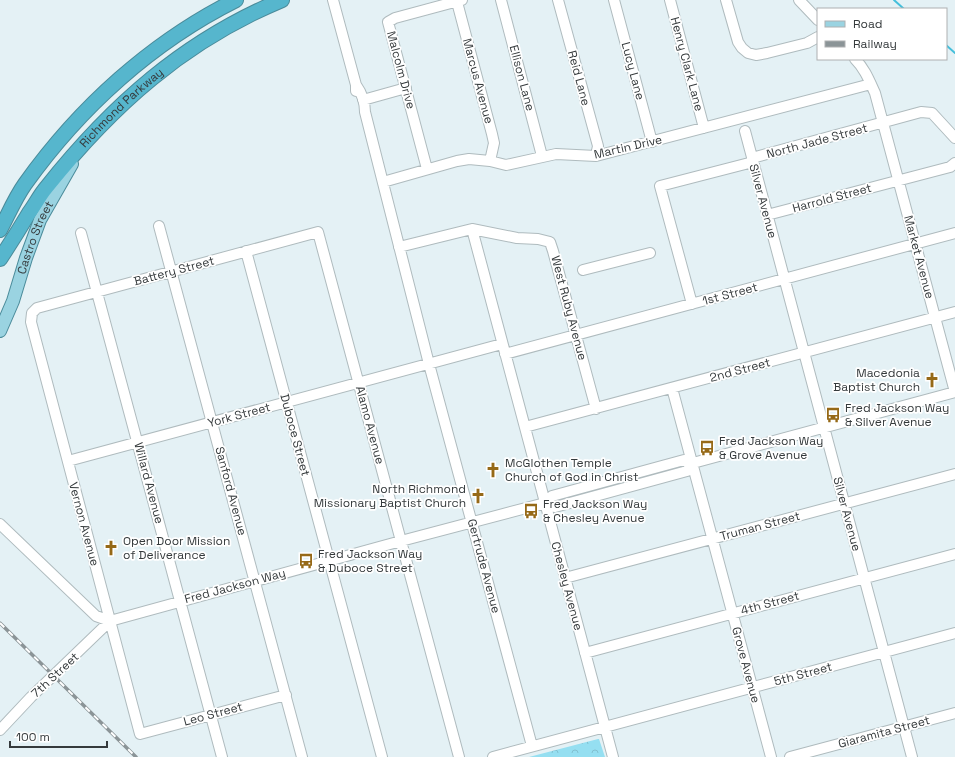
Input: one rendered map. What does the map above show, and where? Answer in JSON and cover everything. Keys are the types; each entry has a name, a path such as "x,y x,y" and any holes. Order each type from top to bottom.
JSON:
{"highway":[{"name":"Richmond Parkway","path":"0,230 24,185 62,136 84,113 122,76 164,44 196,22 236,0"},
{"name":"Richmond Parkway","path":"0,259 45,189 94,132 125,102 176,60 226,27 282,0"}],"main road":[{"name":"Castro Street","path":"0,331 13,300 40,220 81,148"},
{"path":"0,217 24,185"}],"street":[{"path":"333,0 356,85 356,92 364,112"},
{"name":"Ellison Lane","path":"501,0 542,156"},
{"name":"Reid Lane","path":"558,0 598,146 596,156"},
{"name":"Lucy Lane","path":"614,0 652,142"},
{"name":"Henry Clark Lane","path":"670,0 704,128"},
{"path":"726,0 738,42 748,53 756,55 767,53 807,43 817,38"},
{"path":"799,0 817,19"},
{"name":"Malcolm Drive","path":"428,169 388,22 395,18 460,1"},
{"name":"Marcus Avenue","path":"460,1 494,143 490,161"},
{"path":"856,60 863,67 875,93 883,123"},
{"name":"Martin Drive","path":"383,182 469,159 490,161 506,165 556,154 596,156 871,84"},
{"path":"356,85 360,90 365,106 364,112"},
{"path":"363,100 406,88"},
{"name":"Gertrude Avenue","path":"364,112 429,364 532,746"},
{"name":"North Jade Street","path":"692,304 660,186 921,112 932,113 955,138"},
{"name":"Market Avenue","path":"883,123 955,392"},
{"name":"Silver Avenue","path":"745,131 912,757"},
{"name":"Harrold Street","path":"767,215 950,167 955,163"},
{"name":"Sanford Avenue","path":"160,226 302,757"},
{"name":"West Ruby Avenue","path":"398,247 472,229 517,238 538,239 550,242 554,251 596,409"},
{"name":"Chesley Avenue","path":"472,229 613,757"},
{"name":"Battery Street","path":"32,313 37,308 318,232"},
{"name":"Alamo Avenue","path":"318,232 459,757"},
{"name":"Willard Avenue","path":"81,233 98,291 222,757"},
{"name":"1st Street","path":"504,349 577,335 955,234"},
{"name":"Duboce Street","path":"246,251 382,757"},
{"path":"583,270 650,253"},
{"name":"2nd Street","path":"525,427 955,312"},
{"name":"Vernon Avenue","path":"32,313 31,322 140,734"},
{"name":"York Street","path":"68,461 429,364 504,349"},
{"name":"Grove Avenue","path":"672,388 771,757"},
{"name":"Fred Jackson Way","path":"110,621 545,503 552,496 684,460 693,463 955,392"},
{"name":"Truman Street","path":"565,578 955,474"},
{"path":"0,524 96,616 110,621"},
{"name":"4th Street","path":"585,653 955,554"},
{"name":"7th Street","path":"0,730 31,697 110,621"},
{"name":"5th Street","path":"493,757 955,633"},
{"name":"Leo Street","path":"140,734 286,695"},
{"name":"Giaramita Street","path":"790,757 955,713"}],"green space":[{"path":"599,739 605,757 529,757"}],"waterway":[{"path":"894,0 903,8"},
{"path":"947,46 955,53"}],"railway":[{"path":"0,623 136,757"}],"place":[{"name":"Macedonia Baptist Church","path":"932,380"},
{"name":"Fred Jackson Way & Silver Avenue","path":"833,415"},
{"name":"Fred Jackson Way & Grove Avenue","path":"707,448"},
{"name":"McGlothen Temple Church of God in Christ","path":"493,470"},
{"name":"North Richmond Missionary Baptist Church","path":"478,496"},
{"name":"Fred Jackson Way & Chesley Avenue","path":"531,511"},
{"name":"Open Door Mission of Deliverance","path":"111,548"},
{"name":"Fred Jackson Way & Duboce Street","path":"306,561"}]}
